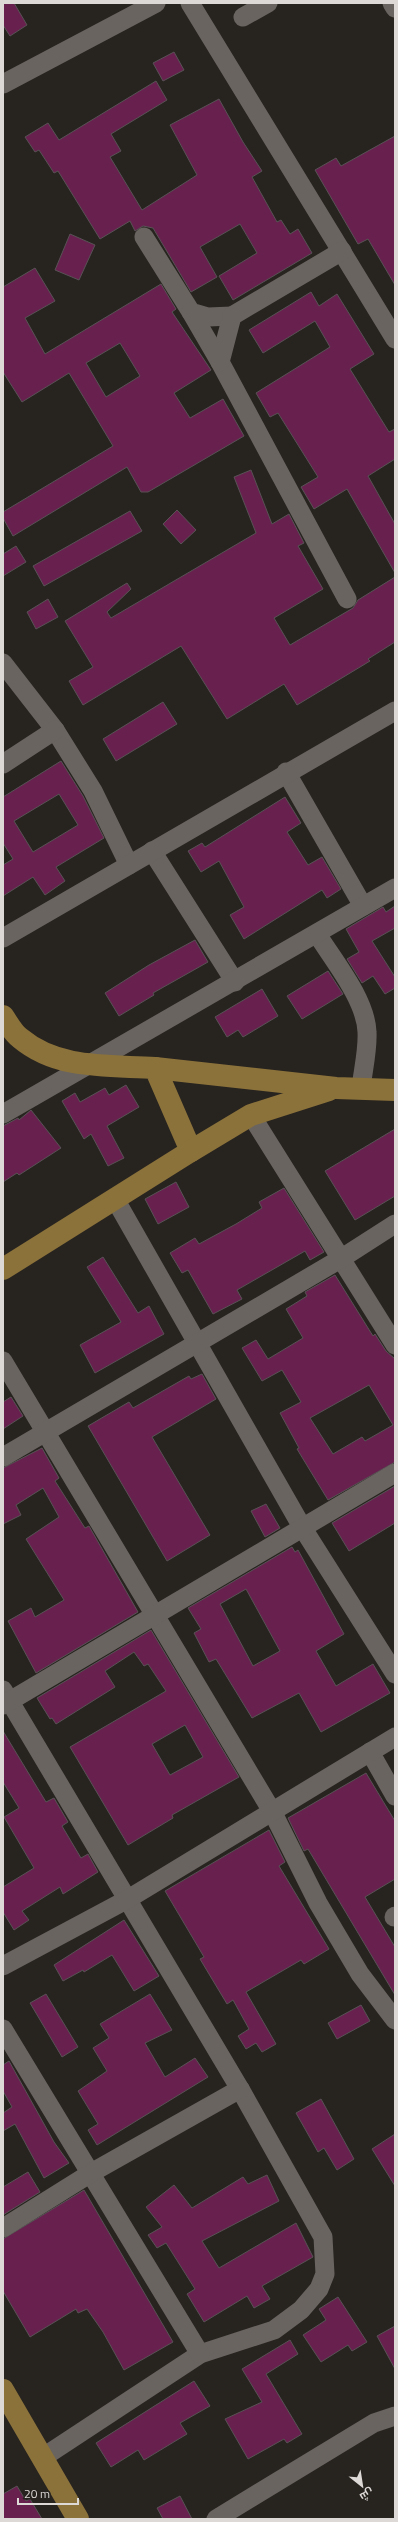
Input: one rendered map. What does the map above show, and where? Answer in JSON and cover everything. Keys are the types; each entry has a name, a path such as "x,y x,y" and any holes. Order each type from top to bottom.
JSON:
{"main road":[{"path":"3,1016 19,1038 39,1052 55,1060 88,1065 155,1068 336,1088 395,1090"},
{"path":"155,1068 190,1151"},
{"path":"3,1269 190,1151 251,1115 336,1088"},
{"path":"3,2390 78,2519"}],"street":[{"path":"3,84 156,3"},
{"path":"190,3 395,339"},
{"path":"243,17 268,3"},
{"path":"392,3 395,8"},
{"path":"144,237 220,362 347,599"},
{"path":"191,312 208,317 232,316 342,251"},
{"path":"220,362 232,316"},
{"path":"3,663 55,730 93,791 129,865"},
{"path":"3,938 286,772 395,711"},
{"path":"3,764 55,730"},
{"path":"286,772 363,906"},
{"path":"152,851 235,982"},
{"path":"3,1114 235,982 395,888"},
{"path":"317,934 352,990 362,1012 367,1032 361,1088"},
{"path":"251,1115 395,1344"},
{"path":"115,1199 302,1527 395,1674"},
{"path":"3,1457 196,1342 342,1258 395,1224"},
{"path":"3,1362 273,1813 322,1909 360,1974 395,2020"},
{"path":"42,2458 200,2354 274,2330 301,2310 319,2289 324,2274 323,2237 240,2089 128,1899 5,1699 155,1615 395,1473"},
{"path":"3,1966 128,1899 273,1813 395,1737"},
{"path":"370,1752 395,1796"},
{"path":"3,2029 200,2354"},
{"path":"3,2228 91,2173 240,2089"},
{"path":"216,2519 374,2423 395,2416"}],"building":[{"path":"3,3 14,3 27,25 10,36 3,25"},
{"path":"174,52 184,70 163,81 153,63"},
{"path":"156,81 167,100 111,134 121,151 110,157 142,210 197,175 170,125 219,99 243,142 262,171 252,177 277,222 281,220 290,234 298,229 312,253 233,300 219,276 257,253 240,224 200,247 217,277 191,292 153,228 143,226 135,231 130,221 100,239 58,171 54,173 39,150 35,152 25,137 48,123 59,140"},
{"path":"395,136 395,285 368,239 358,244 315,170 336,158 341,166"},
{"path":"70,234 95,245 79,280 55,270"},
{"path":"35,268 55,301 25,318 45,354 161,284 176,309 172,312 211,370 174,393 190,418 223,399 244,436 148,492 141,492 127,467 13,536 3,518 3,512 113,446 69,373 22,402 3,372 3,287","holes":["120,343 140,376 106,397 86,363"]},
{"path":"311,292 319,306 337,294 374,354 350,369 389,432 395,429 395,459 368,476 395,524 395,573 347,489 314,509 301,487 318,477 278,413 270,417 256,393 330,347 315,321 263,353 249,330"},
{"path":"251,470 272,524 289,514 304,543 298,546 323,589 274,618 290,645 353,608 358,600 395,577 395,642 368,659 370,661 297,705 284,684 227,719 181,646 83,705 69,681 93,667 65,621 127,583 131,589 107,612 111,618 256,533 234,477"},
{"path":"177,510 196,530 181,544 163,524"},
{"path":"130,511 142,531 44,586 33,566"},
{"path":"16,546 26,562 3,576 3,554"},
{"path":"48,599 58,617 36,629 27,612"},
{"path":"163,702 177,724 116,761 103,739"},
{"path":"61,761 83,796 104,838 56,867 65,881 45,895 33,877 3,896 3,865 13,859 3,843 3,797","holes":["59,794 78,825 33,852 14,821"]},
{"path":"285,797 301,823 287,832 308,865 322,857 341,889 327,898 322,890 244,939 230,915 244,907 219,861 201,872 188,851 202,843 205,847"},
{"path":"395,906 395,928 372,941 395,977 395,988 385,994 373,976 362,983 347,959 359,952 346,929 383,907 386,912"},
{"path":"195,940 208,962 153,993 154,995 119,1016 105,993 149,965"},
{"path":"328,971 343,994 302,1019 287,996"},
{"path":"262,989 278,1016 243,1037 238,1030 227,1037 215,1017"},
{"path":"126,1085 139,1107 107,1126 124,1158 108,1166 91,1134 84,1139 62,1101 75,1093 80,1102 105,1088 109,1095"},
{"path":"31,1110 61,1148 19,1175 17,1173 3,1182 3,1126 18,1118 19,1120"},
{"path":"395,1129 395,1196 355,1220 325,1171"},
{"path":"176,1182 189,1207 158,1224 145,1199"},
{"path":"284,1188 324,1252 310,1260 305,1251 237,1290 242,1299 213,1314 188,1270 182,1273 170,1253 195,1238 199,1244 236,1224 262,1208 259,1202"},
{"path":"103,1257 138,1313 149,1306 164,1334 95,1373 80,1345 121,1322 87,1267"},
{"path":"335,1275 373,1336 375,1334 386,1351 395,1359 395,1462 328,1500 297,1449 299,1448 280,1413 301,1402 282,1370 262,1381 242,1348 256,1340 268,1359 303,1338 286,1309 307,1296 305,1292","holes":["369,1385 393,1425 365,1441 362,1437 333,1454 310,1418"]},
{"path":"202,1374 216,1399 152,1437 210,1535 167,1561 88,1426 129,1402 133,1408 189,1376 191,1379"},
{"path":"11,1397 23,1416 3,1429 3,1402"},
{"path":"42,1448 59,1478 55,1481 85,1528 89,1526 138,1612 36,1673 8,1621 31,1608 35,1617 64,1600 26,1539 59,1517 43,1488 16,1505 21,1515 3,1524 3,1468"},
{"path":"395,1486 395,1523 349,1551 332,1523"},
{"path":"266,1504 280,1528 265,1537 251,1511"},
{"path":"292,1547 295,1552 298,1550 344,1634 316,1651 336,1686 373,1664 390,1693 321,1732 299,1693 252,1718 216,1659 209,1662 194,1633 201,1629 188,1608","holes":["246,1589 280,1651 253,1666 220,1604"]},
{"path":"151,1630 239,1777 172,1815 173,1818 128,1845 70,1747 166,1691 148,1664 144,1666 134,1652 105,1671 115,1687 56,1724 52,1718 50,1719 37,1698","holes":["185,1725 203,1757 170,1775 152,1744"]},
{"path":"3,1731 46,1802 54,1798 68,1822 62,1826 81,1858 88,1854 98,1872 63,1894 60,1887 22,1911 29,1920 14,1930 3,1912 3,1887 34,1868 4,1817 19,1808 3,1782"},
{"path":"366,1773 395,1821 395,1879 365,1897 395,1947 395,1995 308,1849 304,1851 288,1818"},
{"path":"269,1830 285,1862 279,1866 329,1949 304,1964 301,1960 246,1992 276,2044 262,2052 256,2043 246,2049 238,2036 249,2029 233,2000 227,2004 200,1959 204,1957 165,1891"},
{"path":"124,1920 159,1976 134,1991 112,1955 84,1972 83,1970 63,1981 54,1965"},
{"path":"46,1994 78,2047 62,2057 30,2003"},
{"path":"150,1994 172,2030 145,2043 165,2077 195,2058 208,2077 97,2145 88,2130 98,2124 78,2091 107,2071 93,2048 109,2038 100,2024"},
{"path":"361,2005 370,2021 337,2039 328,2023"},
{"path":"9,2061 54,2142 69,2163 44,2178 15,2124 3,2131 3,2113 12,2107 3,2091 3,2065"},
{"path":"321,2099 354,2159 337,2170 324,2148 318,2152 296,2113"},
{"path":"395,2134 395,2186 372,2149"},
{"path":"28,2172 40,2192 3,2215 3,2187"},
{"path":"267,2175 279,2201 202,2241 219,2268 296,2223 313,2257 262,2286 270,2299 254,2308 247,2296 204,2322 187,2294 195,2289 166,2243 157,2248 148,2235 162,2227 146,2207 174,2185 192,2208 243,2177 248,2184"},
{"path":"84,2190 173,2342 124,2370 103,2332 87,2309 78,2313 76,2309 30,2337 3,2291 3,2239"},
{"path":"338,2297 367,2342 352,2351 348,2345 321,2362 303,2335 326,2320 319,2309"},
{"path":"395,2326 395,2369 377,2336"},
{"path":"290,2340 298,2354 266,2374 302,2434 287,2443 284,2439 248,2459 225,2419 262,2402 242,2369"},
{"path":"194,2381 210,2406 180,2423 187,2434 144,2460 138,2450 111,2467 96,2443"},
{"path":"17,2486 26,2501 30,2499 42,2519 3,2519 3,2494"},
{"path":"180,2496 192,2519 163,2519 157,2508"}]}
